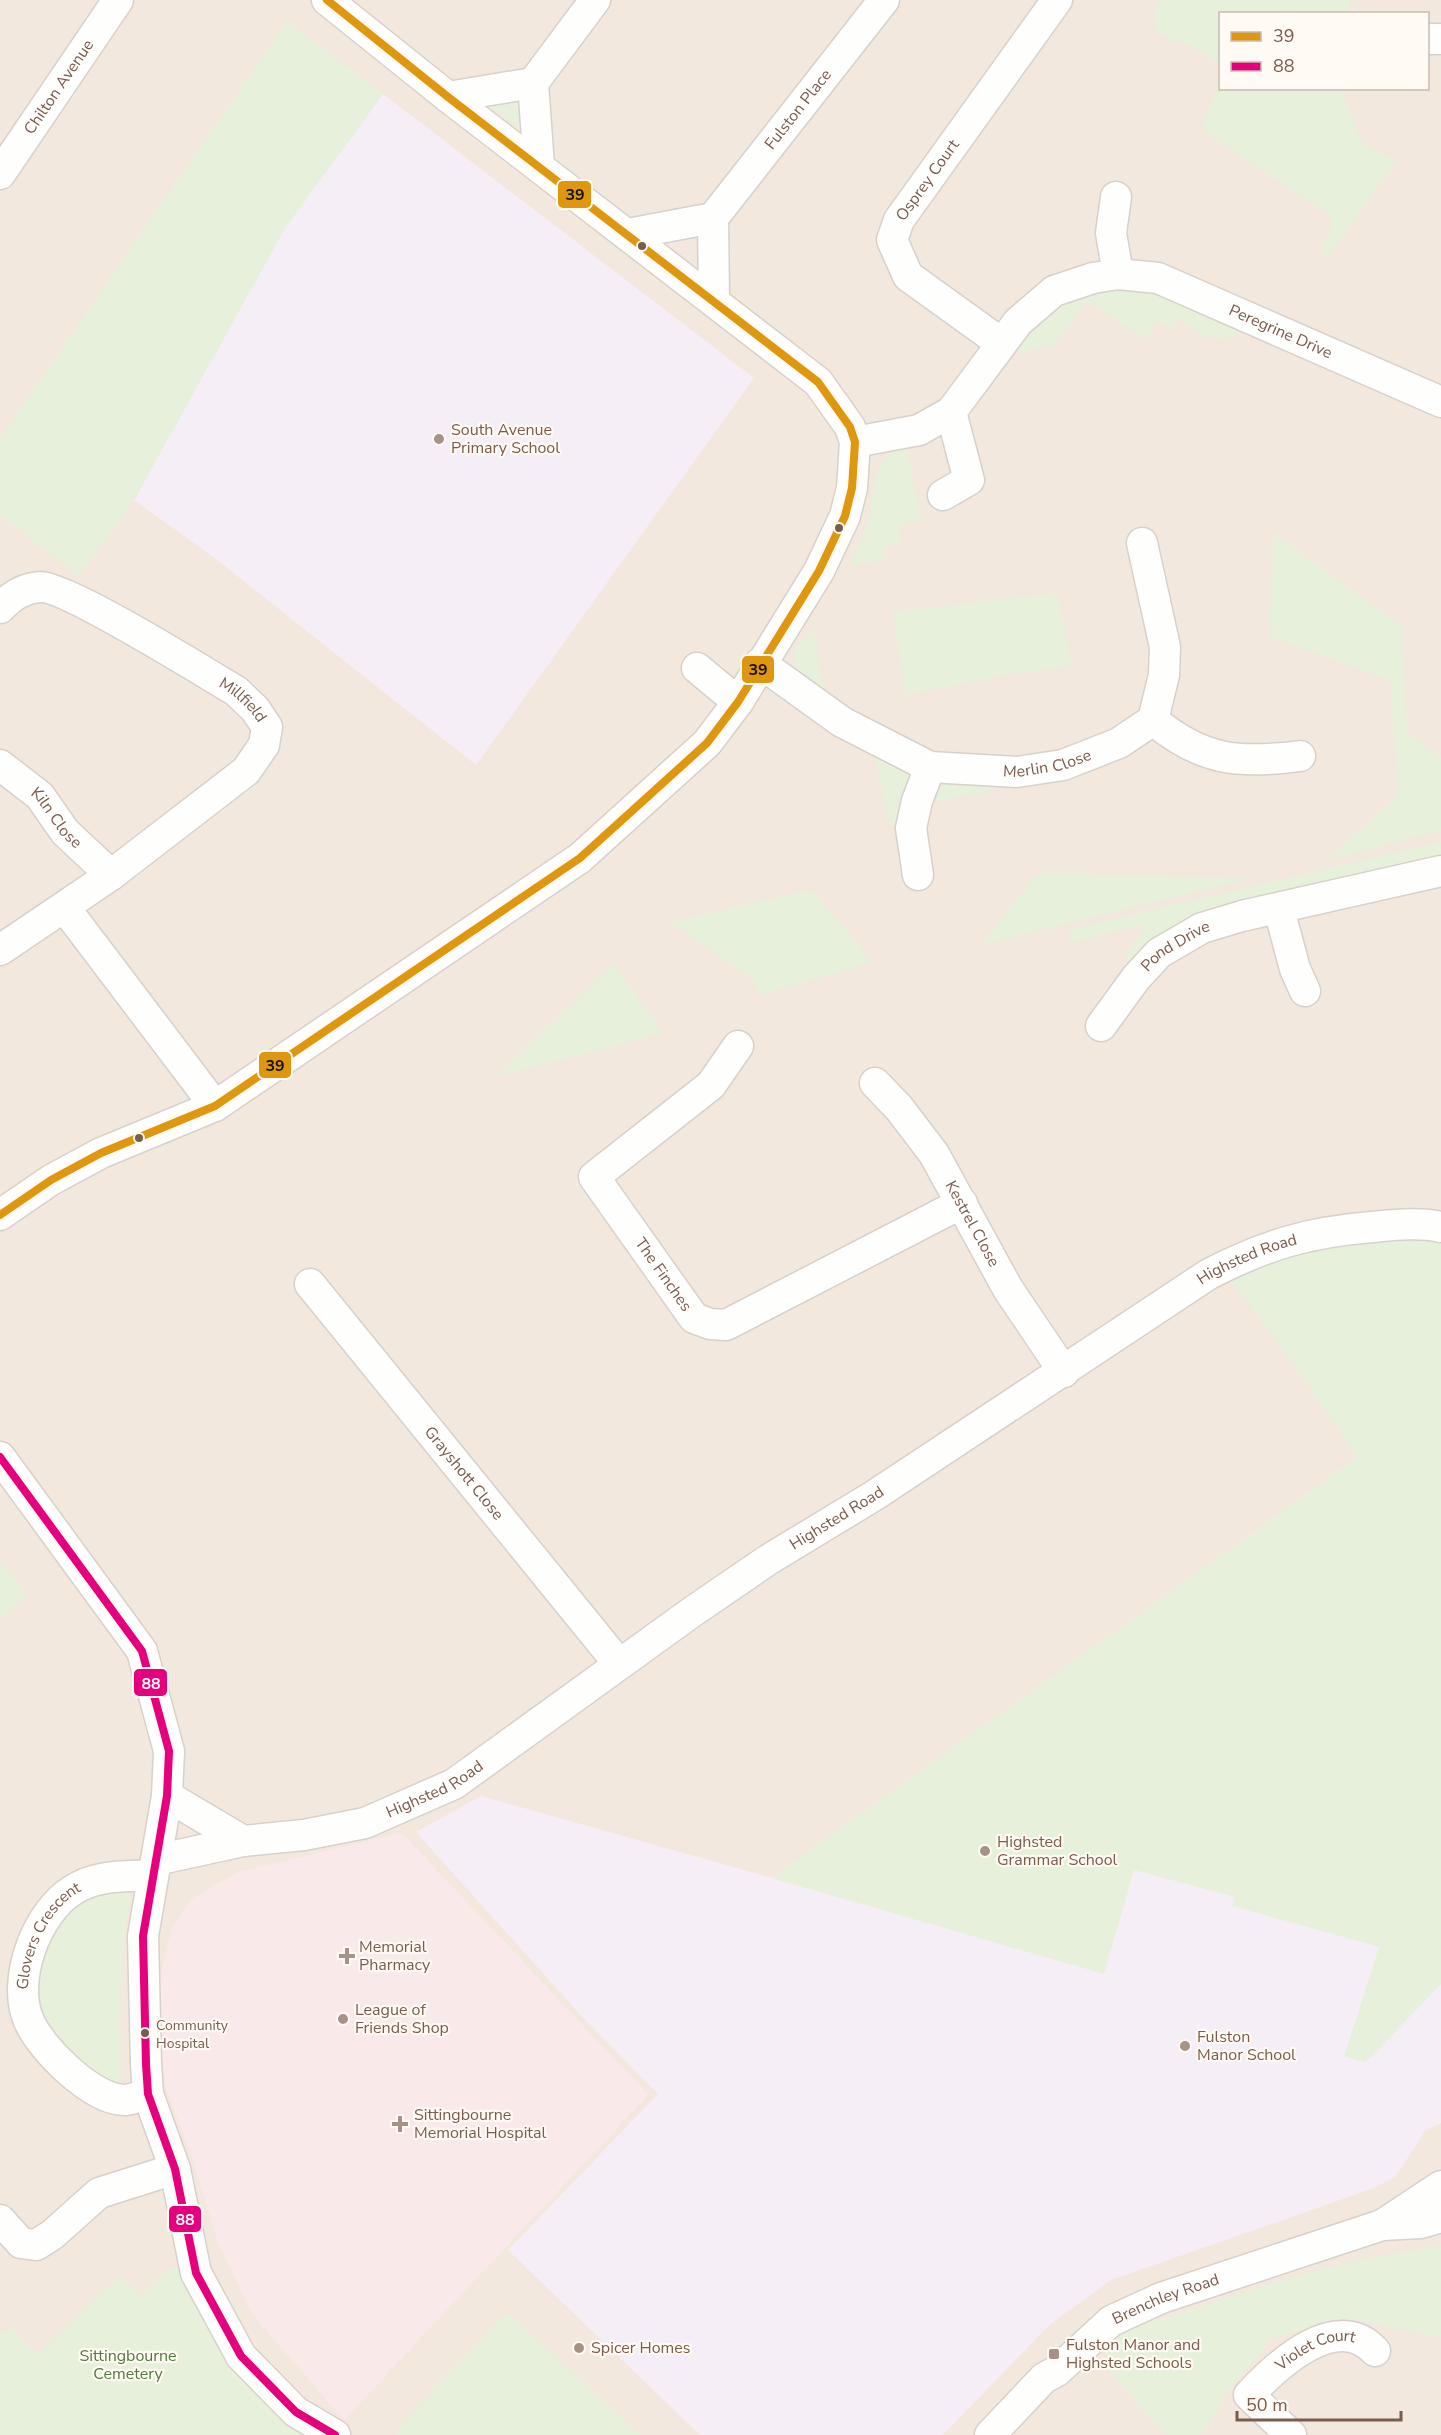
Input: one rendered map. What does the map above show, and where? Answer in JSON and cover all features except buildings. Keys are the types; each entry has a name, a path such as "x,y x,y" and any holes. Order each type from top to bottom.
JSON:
{"street":[{"name":"Chilton Avenue","path":"0,174 118,0"},
{"path":"0,1215 51,1180 101,1153 215,1106 580,858 707,743 738,702 835,541 852,488 855,442 850,427 838,407 818,382 448,97 327,0"},
{"path":"538,166 533,83 595,0"},
{"name":"Fulston Place","path":"713,218 884,0"},
{"name":"Osprey Court","path":"1001,343 908,276 892,240 899,220 1057,0"},
{"path":"448,97 533,83"},
{"path":"1116,197 1111,233 1118,274"},
{"path":"628,234 713,218 714,300"},
{"name":"Peregrine Drive","path":"855,442 919,430 951,412 1018,322 1054,291 1093,278 1118,274 1158,278 1441,402"},
{"path":"943,495 969,480 951,412"},
{"path":"1142,543 1166,647 1164,675 1153,720 1189,746 1211,755 1234,760 1300,756"},
{"name":"Millfield","path":"0,608 20,591 42,586 74,598 236,690 255,709 267,727 264,745 246,771 111,875 0,950"},
{"name":"Merlin Close","path":"760,663 843,722 930,767 1017,772 1063,765 1119,743 1153,720"},
{"path":"698,666 738,702"},
{"name":"Kiln Close","path":"0,765 40,796 65,832 111,875"},
{"path":"918,875 911,828 916,801 930,767"},
{"name":"Pond Drive","path":"1101,1026 1136,978 1159,953 1202,928 1242,916 1441,871"},
{"path":"65,908 215,1106"},
{"path":"1279,909 1292,978"},
{"name":"The Finches","path":"738,1046 711,1085 594,1177 694,1318 710,1324 726,1325 962,1203"},
{"name":"Kestrel Close","path":"875,1083 899,1108 934,1154 1008,1289 1064,1372"},
{"name":"Highsted Road","path":"154,1868 243,1841 303,1835 365,1823 431,1795 473,1771 619,1664 768,1560 875,1495 1209,1274 1278,1243 1335,1230 1393,1225 1441,1227"},
{"name":"Grayshott Close","path":"310,1284 619,1664"},
{"path":"0,1457 142,1651 169,1751 167,1796 143,1936 148,2094 175,2169 196,2273 241,2356 296,2412 335,2435"},
{"path":"167,1796 243,1841"},
{"name":"Glovers Crescent","path":"148,2094 124,2100 107,2095 84,2083 53,2056 28,2019 24,1978 26,1961 43,1922 55,1905 73,1890 118,1875 154,1868"},
{"path":"0,2220 21,2243 36,2245 52,2235 99,2193 175,2169"},
{"name":"Brenchley Road","path":"990,2435 1044,2378 1057,2371 1111,2321 1161,2298 1382,2225 1441,2186"},
{"name":"Brenchley Road","path":"1382,2225 1421,2223 1441,2217"},
{"name":"Violet Court","path":"1291,2435 1249,2395 1299,2349 1345,2334 1365,2339 1375,2351"}],"shaded area":[{"path":"0,0 1441,0 1441,2435 0,2435"},
{"name":"South Avenue Primary School","path":"383,94 754,378 476,765 212,556 134,500 285,228"},
{"path":"1441,1309 1441,2123 1425,2131 1396,2176 1374,2188 1111,2280 1049,2325 943,2435 700,2435 508,2250 658,2094 587,2022 416,1832 481,1796 772,1878 1358,1457"},
{"name":"Sittingbourne Memorial Hospital","path":"402,1833 648,2095 344,2420 252,2314 218,2242 191,2154 166,2088 161,2052 159,1982 173,1925 192,1899 238,1872"}],"green space":[{"path":"1160,0 1349,0 1348,12 1219,12 1219,65 1193,47 1181,41 1171,41 1156,31 1155,14"},
{"path":"287,21 383,94 285,228 134,500 79,576 0,515 0,438"},
{"path":"1219,84 1219,90 1339,90 1347,102 1361,139 1377,152 1397,160 1329,256 1324,258 1321,247 1330,233 1332,216 1203,131 1206,116"},
{"path":"523,93 524,131 483,101"},
{"path":"1122,288 1168,298 1240,330 1231,341 1225,337 1221,341 1213,336 1210,340 1178,318 1171,329 1158,321 1146,339 1086,301 1050,349 1043,344 1037,351 1031,347 1024,356 1016,350 1039,323 1062,306 1088,294"},
{"path":"906,448 922,520 899,524 901,544 885,546 886,559 849,566 866,527 881,464 895,451"},
{"path":"1274,533 1401,626 1407,733 1441,757 1441,830 1326,860 1399,794 1390,680 1269,637"},
{"path":"1057,593 1072,666 1011,674 906,695 893,612"},
{"path":"813,628 824,689 796,669 796,648"},
{"path":"874,754 912,771 899,823 890,826"},
{"path":"954,779 1025,783 934,802 938,788"},
{"path":"1441,842 1441,861 1134,963 1128,962 1124,955 1145,930 1141,925 1071,942 1069,930"},
{"path":"1042,873 1251,878 982,944 1034,877"},
{"path":"809,890 819,897 872,962 760,995 752,979 671,922"},
{"path":"613,964 663,1033 491,1078 499,1075"},
{"path":"1398,1235 1441,1240 1441,1984 1374,2054 1365,2062 1344,2057 1379,1947 1232,1906 1235,1897 1134,1870 1104,1974 771,1878 1358,1457 1265,1324 1231,1282 1267,1261 1335,1242"},
{"path":"0,1561 28,1595 0,1618"},
{"path":"132,1883 120,1983 121,2083 108,2084 53,2042 32,1985 64,1907"},
{"path":"1441,2246 1441,2337 1347,2318 1272,2338 1224,2395 1222,2405 1200,2435 1166,2435 1102,2364 1119,2337 1142,2325 1308,2273 1374,2257"},
{"name":"Sittingbourne Cemetery","path":"171,2268 180,2269 212,2335 233,2367 261,2399 303,2435 0,2435 0,2329 5,2334 12,2325 23,2342 38,2354 120,2275 141,2296"},
{"path":"504,2315 510,2315 640,2435 397,2435 397,2429"}],"transit line":[{"name":"39","path":"0,1215 51,1180 101,1153 215,1106 580,858 707,743 738,702 819,571 845,516 852,488 855,442 850,427 818,382 448,97 327,0"},
{"name":"88","path":"0,1457 142,1651 169,1751 167,1796 143,1936 146,2064 148,2094 175,2169 196,2273 241,2356 296,2412 335,2435"}],"place":[{"name":"South Avenue Primary School","path":"439,439"},
{"name":"Highsted Grammar School","path":"985,1851"},
{"name":"Memorial Pharmacy","path":"347,1956"},
{"name":"League of Friends Shop","path":"343,2019"},
{"name":"Community Hospital","path":"145,2033"},
{"name":"Fulston Manor School","path":"1185,2046"},
{"name":"Sittingbourne Memorial Hospital","path":"400,2124"},
{"name":"Spicer Homes","path":"579,2348"},
{"name":"Fulston Manor and Highsted Schools","path":"1054,2354"}]}
